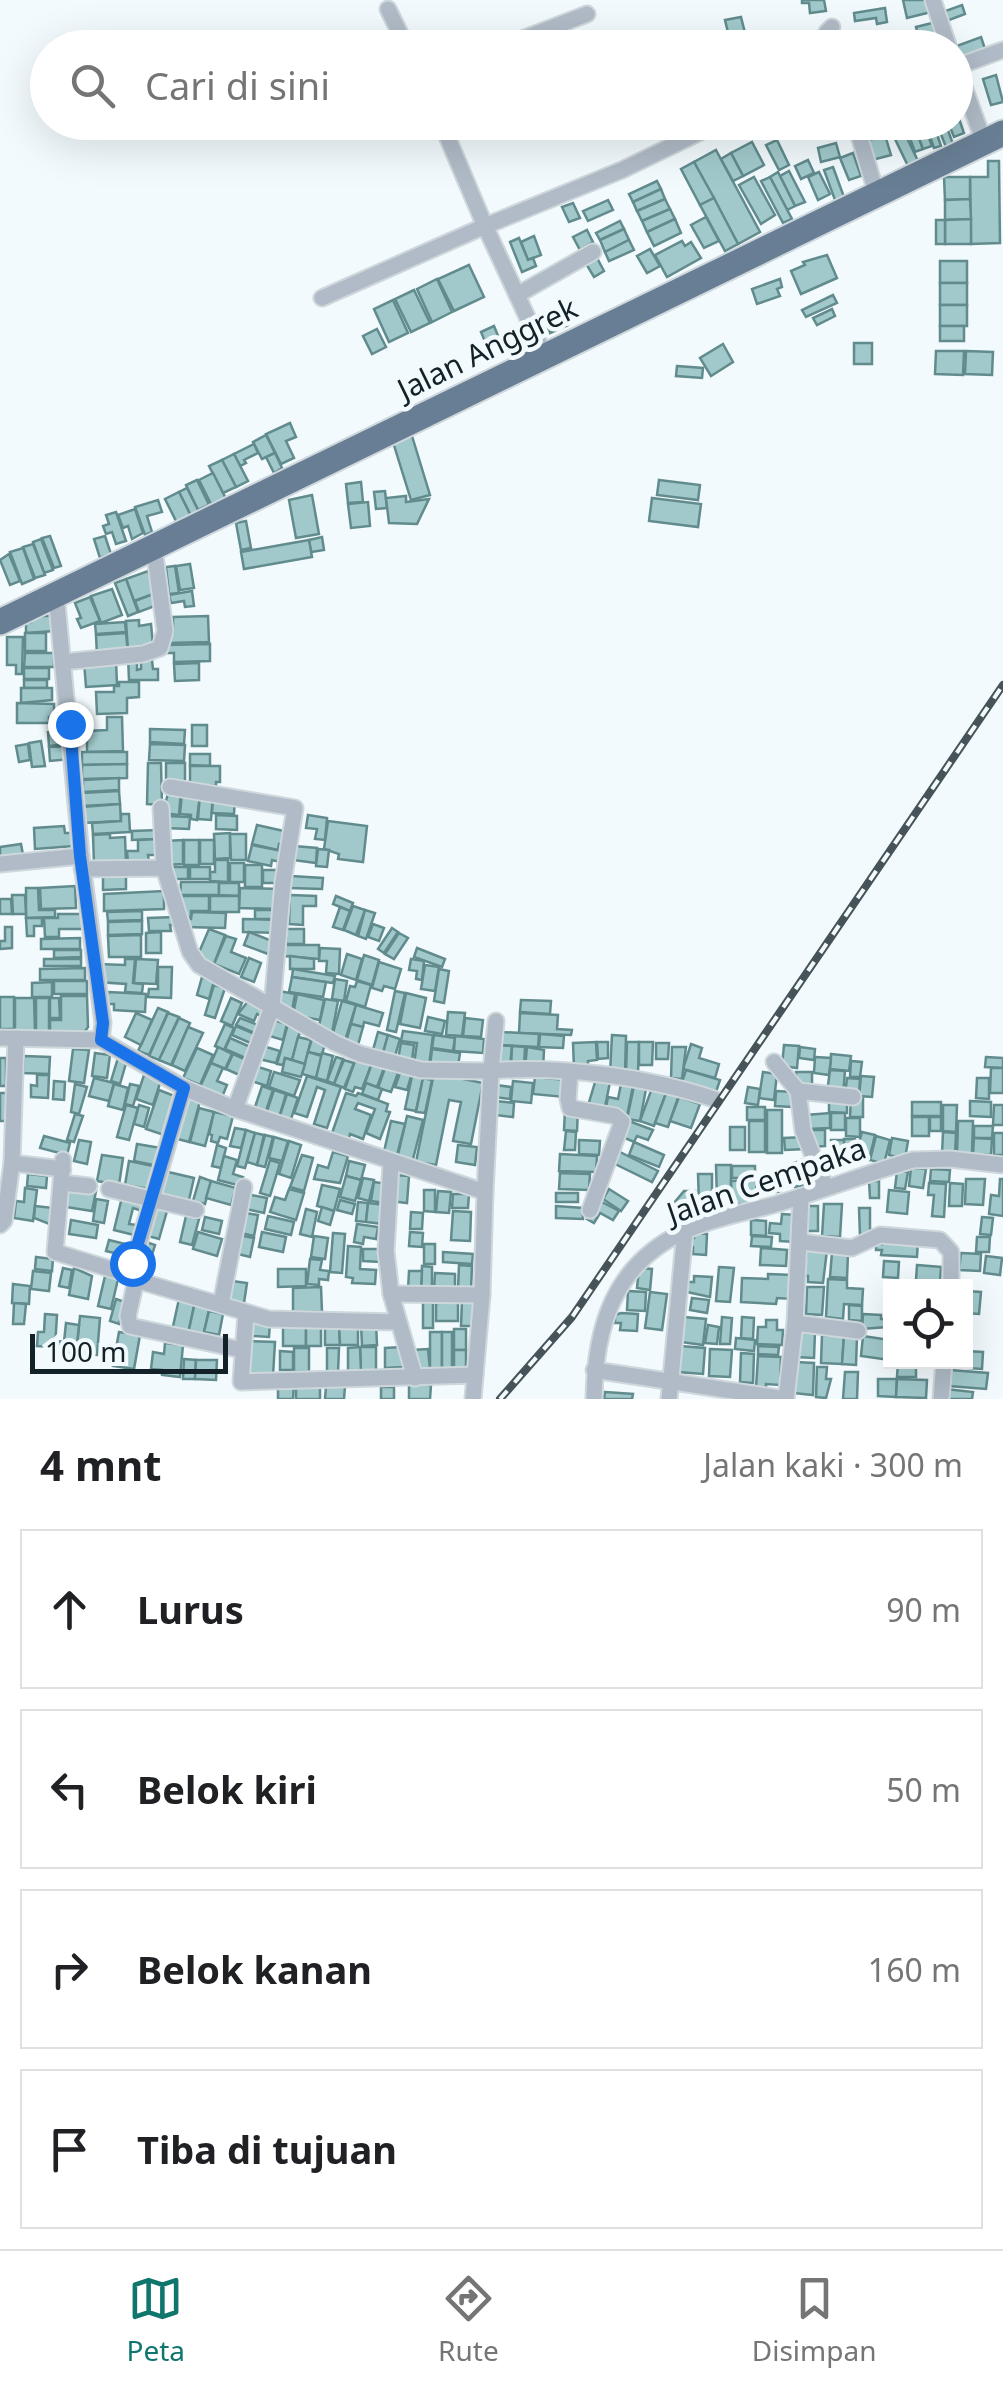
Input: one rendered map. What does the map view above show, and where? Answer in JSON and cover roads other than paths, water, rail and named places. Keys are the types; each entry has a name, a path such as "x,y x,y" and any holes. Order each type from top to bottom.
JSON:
{"highway":[{"name":"Jalan Anggrek","path":"0,622 993,138"}],"street":[{"path":"933,0 944,30"},
{"path":"388,9 398,30"},
{"path":"546,30 588,14"},
{"path":"829,30 832,27"},
{"path":"973,60 1003,50"},
{"path":"973,99 993,138"},
{"path":"448,140 545,356"},
{"path":"322,298 684,140"},
{"path":"860,140 877,194"},
{"path":"516,295 594,252"},
{"path":"63,662 142,654 160,648 165,630 154,548"},
{"path":"56,594 81,862 103,1023 101,1040"},
{"path":"170,787 295,808 283,882 272,1007 235,1109"},
{"path":"161,808 164,868 194,960 335,1043 420,1070 570,1074 663,1083 714,1099"},
{"path":"0,864 81,862 164,868"},
{"path":"473,1399 496,1021"},
{"path":"0,1225 4,1222 12,1164 8,1038 101,1040 184,1088 235,1109 485,1192"},
{"path":"774,1062 798,1091 803,1131 826,1188"},
{"path":"570,1074 570,1108 615,1116 622,1122 590,1210"},
{"path":"184,1088 151,1197 133,1277 130,1326 242,1350"},
{"path":"798,1091 854,1097"},
{"name":"Jalan Cempaka","path":"594,1399 594,1370 603,1319 624,1283 654,1250 685,1231 913,1160 950,1159 1003,1165"},
{"path":"391,1162 386,1251 396,1322 415,1378"},
{"path":"12,1164 63,1171 89,1186"},
{"path":"63,1171 55,1252 269,1319 396,1322"},
{"path":"221,1304 244,1187"},
{"path":"110,1189 196,1210"},
{"path":"594,1370 786,1399 795,1323 801,1197"},
{"path":"670,1399 685,1231"},
{"path":"801,1242 852,1248 880,1235 919,1236 945,1243 953,1264 952,1279"},
{"path":"391,1294 482,1295"},
{"path":"238,1399 246,1314"},
{"path":"795,1323 858,1331"},
{"path":"941,1399 943,1369"},
{"path":"241,1382 475,1376"},
{"path":"274,1381 274,1399"}],"railway":[{"path":"500,1399 572,1317 1003,685"}]}
